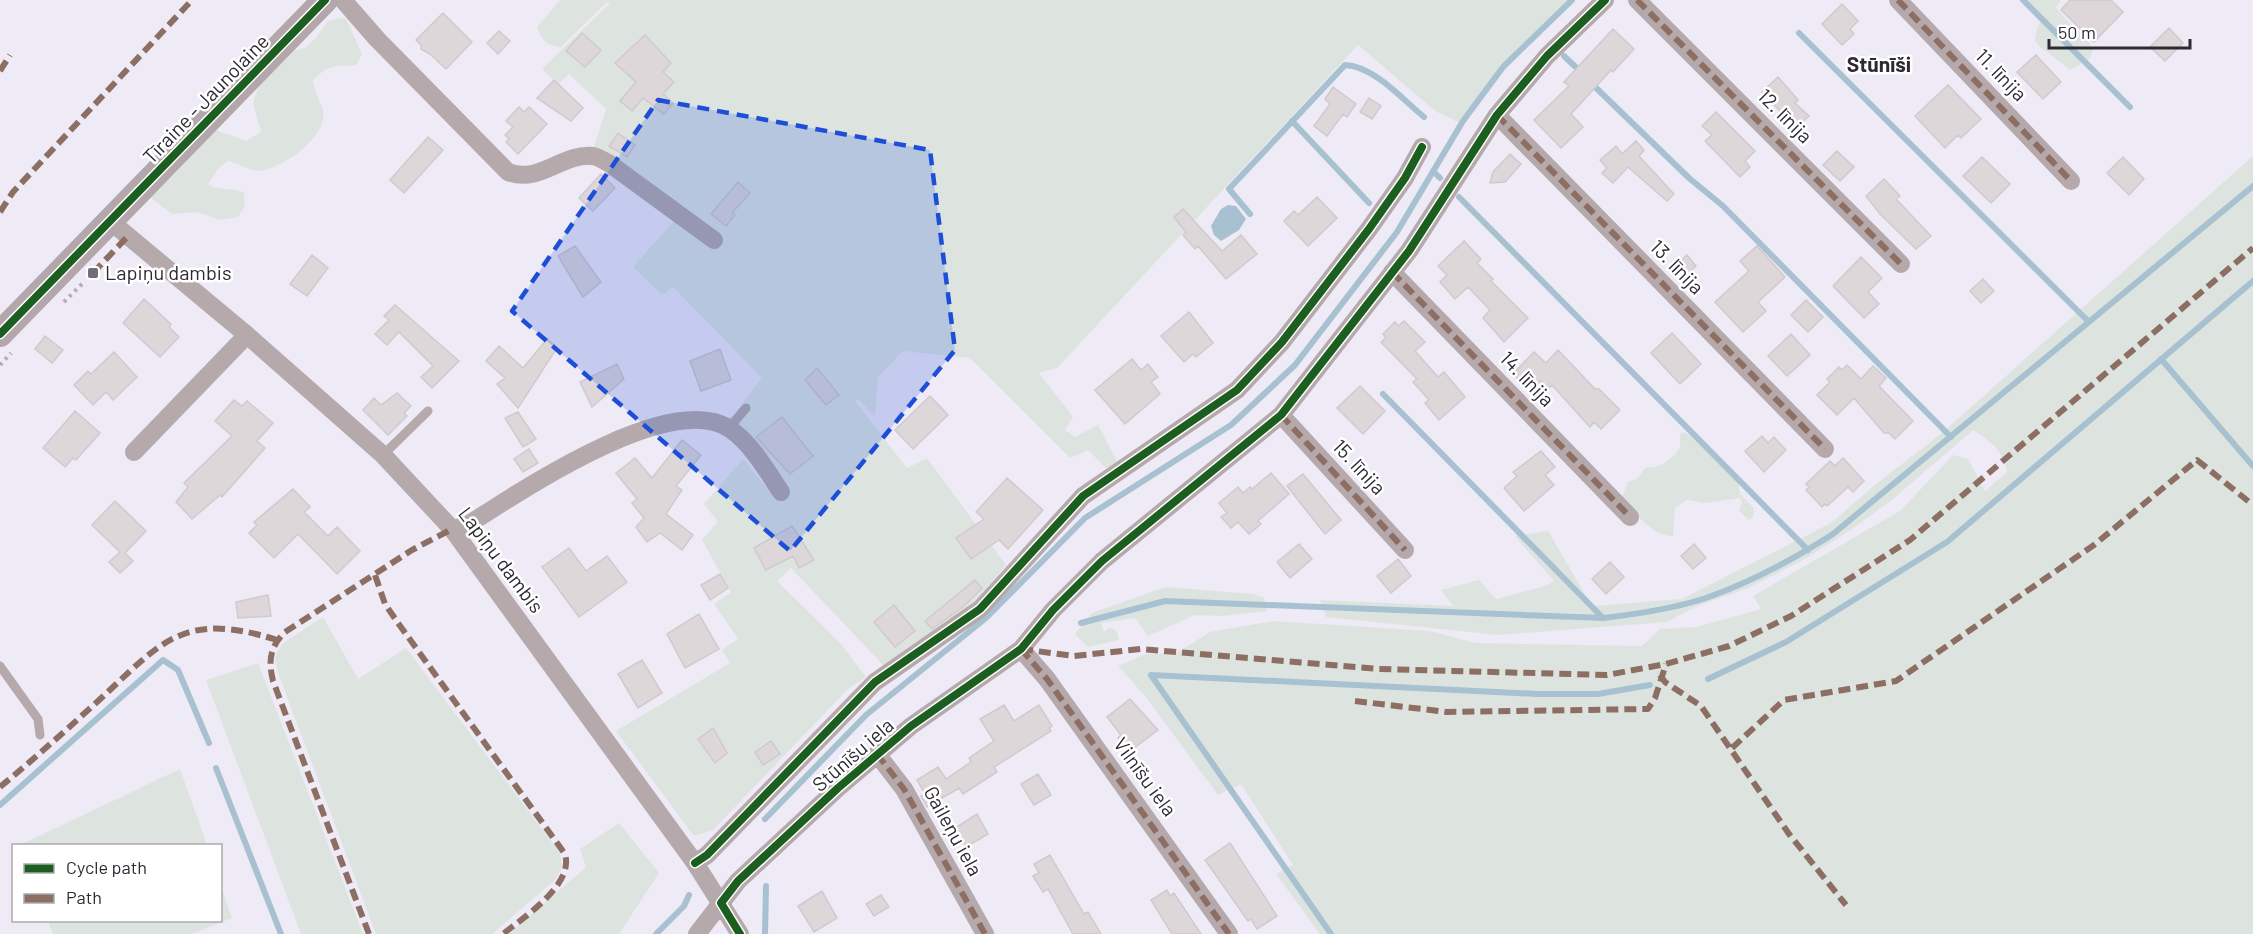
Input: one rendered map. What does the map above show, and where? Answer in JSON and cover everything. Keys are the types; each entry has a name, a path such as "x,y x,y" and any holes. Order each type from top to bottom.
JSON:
{"main road":[{"name":"Tīraine - Jaunolaine","path":"0,334 326,0"}],"street":[{"path":"343,0 377,39 508,172 520,176 533,175 581,157 594,156 610,164 714,240"},
{"name":"Stūnīšu iela","path":"697,934 738,881 877,754 911,726 1021,650 1053,610 1102,561 1281,415 1392,272 1497,115 1547,56 1605,0"},
{"name":"12. līnija","path":"1637,0 1901,264"},
{"name":"11. līnija","path":"1898,0 2071,181"},
{"name":"13. līnija","path":"1497,115 1825,450"},
{"path":"695,864 707,855 875,682 980,609 1083,496 1237,390 1282,342 1355,248 1405,178 1422,147"},
{"name":"Lapiņu dambis","path":"110,221 247,335 383,456 452,529 695,864 740,934"},
{"name":"14. līnija","path":"1392,272 1630,517"},
{"path":"134,452 247,335"},
{"name":"15. līnija","path":"1281,415 1405,550"},
{"path":"452,529 465,525 596,448 631,434 672,423 707,421 729,428 758,457 782,492"},
{"name":"Vilnīšu iela","path":"1021,650 1047,679 1229,934"},
{"name":"Gaileņu iela","path":"877,754 904,789 985,934"}],"lane":[{"path":"729,428 746,408"},
{"path":"383,456 428,411"},
{"path":"0,666 38,718 40,735"}],"highlighted area":[{"path":"658,100 930,150 955,350 790,551 512,311"}],"shaded area":[{"path":"560,0 1570,0 1504,71 1463,124 1435,111 1358,45 1057,368 1039,373 1073,417 1065,430 1075,437 1098,425 1118,463 1106,468 1088,450 1070,458 970,358 903,351 878,377 875,417 858,399 855,401 907,468 927,458 1006,565 978,598 957,616 884,666 791,568 777,581 840,643 866,677 848,689 713,830 694,836 616,731 730,663 722,650 738,639 714,604 731,592 702,540 718,522 704,504 743,459 776,499 788,491 724,422 734,414 762,378 673,287 662,295 633,267 683,211 594,147 606,109 569,74 558,84 542,69 611,2 606,3 561,47 545,42 537,27"},
{"path":"2025,0 2061,0 2056,7 2093,49 2090,58 2073,69 2068,69 2039,46 2035,40 2041,15"},
{"path":"346,19 362,54 356,65 328,68 313,80 323,111 323,121 311,141 290,158 268,169 255,171 228,161 218,169 208,184 244,193 245,206 238,217 220,220 197,212 172,214 152,199 150,190 172,177 216,130 246,141 261,132 253,103 259,85 294,51 306,47 316,38 328,21"},
{"path":"2253,156 2253,934 1320,934 1276,874 1293,865 1241,784 1218,795 1145,696 1118,666 1146,654 1175,654 1210,632 1273,621 1430,631 1475,643 1642,646 1660,629 1697,627 1761,609 1753,596 1900,511 1953,455 1968,459 1985,491 2007,472 2003,458 1990,443 1973,430 1892,500 1805,559 1746,589 1697,606 1667,622 1498,635 1326,617 1320,600 1453,606 1441,590 1479,580 1496,599 1545,586 1554,581 1515,536 1548,531 1592,606 1682,599 1831,523 1876,484 1942,433"},
{"path":"1684,432 1701,442 1737,475 1740,494 1754,508 1753,517 1749,520 1739,511 1742,503 1740,498 1705,503 1687,500 1675,508 1673,536 1665,535 1644,523 1622,498 1628,482 1637,479 1645,468 1660,466 1675,455 1680,447 1680,434"},
{"path":"1166,587 1253,594 1264,598 1267,611 1222,616 1195,615 1148,636 1135,618 1101,623 1104,632 1110,627 1117,632 1119,640 1088,647 1075,634 1092,613"},
{"path":"323,617 358,679 406,648 560,853 562,867 555,880 492,934 376,934 278,673 275,658 282,644"},
{"path":"258,663 363,934 301,934 206,680"},
{"path":"180,769 207,844 22,844"},
{"path":"619,823 659,873 619,934 509,934 586,867 580,849"},
{"path":"222,889 232,918 222,922"},
{"path":"48,922 222,922 192,934 53,934"}],"water":[{"path":"1228,205 1236,206 1246,219 1239,230 1221,241 1214,235 1211,226 1221,209"}],"building":[{"path":"2070,0 2111,0 2123,12 2094,42 2061,10"},
{"path":"1842,4 1858,21 1850,29 1854,34 1842,45 1822,24"},
{"path":"443,13 472,42 446,69 421,49 421,45 416,40"},
{"path":"2169,28 2183,43 2165,61 2150,47"},
{"path":"1613,29 1634,49 1613,72 1611,70 1571,114 1583,127 1561,148 1534,120 1569,86 1564,82"},
{"path":"499,31 510,41 498,54 487,43"},
{"path":"582,33 601,50 585,67 566,51"},
{"path":"645,35 671,63 663,72 674,82 663,94 673,103 664,114 643,98 632,111 620,101 636,82 615,63"},
{"path":"2036,55 2061,82 2043,99 2017,72"},
{"path":"1778,77 1798,100 1795,103 1809,116 1796,128 1762,92"},
{"path":"554,80 583,108 571,121 537,98"},
{"path":"1948,85 1981,119 1961,138 1958,135 1945,148 1915,116"},
{"path":"1333,87 1356,104 1347,117 1343,114 1327,136 1314,126 1330,104 1325,99"},
{"path":"1369,98 1381,106 1372,119 1360,112"},
{"path":"519,107 524,112 529,107 547,124 518,154 506,142 509,139 505,135 513,127 506,121"},
{"path":"1716,112 1755,151 1745,161 1750,167 1740,177 1705,141 1712,135 1702,126"},
{"path":"618,133 635,145 627,157 609,146"},
{"path":"428,137 443,150 404,193 390,180"},
{"path":"1636,141 1644,150 1639,156 1674,194 1667,201 1628,167 1613,183 1602,173 1607,168 1600,160 1616,146 1622,154"},
{"path":"1837,151 1854,167 1840,181 1823,165"},
{"path":"1510,154 1521,164 1505,182 1490,183 1493,172"},
{"path":"1982,157 2010,184 1991,203 1963,176"},
{"path":"2123,157 2144,179 2129,195 2107,173"},
{"path":"601,174 615,188 593,211 579,198"},
{"path":"1884,179 1900,196 1896,199 1931,236 1916,249 1880,214 1866,196"},
{"path":"738,182 750,193 732,213 735,215 726,226 711,214"},
{"path":"1317,197 1337,218 1308,246 1284,221 1294,211 1298,215"},
{"path":"1183,209 1222,251 1241,235 1257,254 1226,279 1198,246 1195,249 1183,235 1186,232 1174,217"},
{"path":"1464,241 1481,259 1477,263 1493,279 1491,281 1528,318 1504,342 1483,318 1490,310 1468,287 1455,299 1440,282 1447,275 1438,266"},
{"path":"575,246 601,282 583,297 558,256"},
{"path":"1757,246 1785,277 1758,302 1766,311 1743,332 1715,302 1749,271 1740,261"},
{"path":"312,255 328,268 307,296 290,284"},
{"path":"1687,255 1696,266 1683,279 1673,268"},
{"path":"1861,257 1882,278 1868,292 1879,304 1864,318 1833,286"},
{"path":"1983,279 1994,291 1981,303 1970,291"},
{"path":"144,299 171,324 169,327 179,337 160,357 123,323"},
{"path":"1806,300 1823,317 1808,332 1791,315"},
{"path":"395,305 459,361 432,388 421,377 433,366 399,332 387,345 375,334 389,320 384,316"},
{"path":"1189,312 1213,343 1196,357 1193,354 1184,362 1161,336"},
{"path":"1404,321 1425,342 1415,351 1438,377 1444,372 1465,397 1439,420 1425,403 1429,400 1413,382 1417,379 1381,342 1386,338 1383,334 1395,322 1398,326"},
{"path":"1672,333 1701,364 1680,384 1651,353"},
{"path":"1791,334 1810,355 1787,376 1768,356"},
{"path":"45,336 63,350 52,363 35,349"},
{"path":"547,339 557,348 518,408 497,384 505,378 486,361 499,346 523,368"},
{"path":"720,349 731,380 701,391 690,361"},
{"path":"1558,350 1595,389 1599,389 1620,410 1601,429 1594,422 1590,427 1552,385 1549,388 1541,381 1531,391 1513,374 1534,352 1546,363"},
{"path":"114,352 137,377 113,400 106,392 93,405 74,385 88,371 91,374"},
{"path":"1132,359 1141,370 1148,364 1158,377 1151,382 1160,394 1125,424 1095,390"},
{"path":"617,364 624,379 592,407 580,382"},
{"path":"1847,365 1861,379 1873,366 1886,378 1879,386 1913,421 1895,439 1889,433 1884,433 1854,398 1837,415 1817,395 1830,382 1827,379 1839,367 1842,370"},
{"path":"817,368 839,395 826,405 805,380"},
{"path":"1360,386 1385,411 1363,434 1337,408"},
{"path":"397,393 411,406 404,413 407,416 388,435 363,410 374,398 381,405"},
{"path":"930,396 948,415 913,449 895,430"},
{"path":"234,400 242,406 247,401 273,423 257,441 265,448 222,497 220,495 192,519 176,502 188,487 184,483 232,436 215,421"},
{"path":"75,411 100,433 76,460 73,458 65,467 43,448"},
{"path":"518,412 536,439 523,447 505,418"},
{"path":"782,417 813,456 790,474 756,437"},
{"path":"1762,436 1768,443 1774,437 1786,450 1764,472 1745,451"},
{"path":"682,440 701,455 676,486 682,490 666,514 693,535 682,550 660,533 647,542 636,527 644,518 632,503 637,499 616,473 635,458 652,478"},
{"path":"529,449 538,463 523,472 514,459"},
{"path":"1541,451 1555,467 1545,475 1554,485 1524,511 1504,488 1517,476 1513,472"},
{"path":"1843,458 1864,481 1853,492 1848,487 1827,506 1825,504 1822,507 1806,490 1809,487 1806,484 1830,461 1835,466"},
{"path":"1271,473 1289,494 1258,521 1261,524 1249,534 1238,522 1231,528 1221,517 1227,513 1219,503 1238,487 1243,493 1250,487 1252,489"},
{"path":"1303,474 1341,520 1325,534 1287,486"},
{"path":"1007,478 1043,510 1008,549 999,540 971,559 956,538 984,519 976,512"},
{"path":"293,489 310,507 304,512 328,536 337,527 360,551 337,574 298,534 274,558 249,533 257,525 254,522"},
{"path":"115,501 146,531 125,553 133,561 120,573 109,562 120,552 92,525"},
{"path":"792,526 814,560 799,568 793,556 766,570 754,548"},
{"path":"1299,544 1312,559 1290,578 1277,562"},
{"path":"1694,544 1706,558 1693,569 1681,556"},
{"path":"569,548 586,571 607,556 627,582 579,617 542,567"},
{"path":"1398,559 1411,576 1391,593 1377,576"},
{"path":"1610,562 1624,577 1606,594 1592,579"},
{"path":"720,574 728,588 710,600 701,585"},
{"path":"975,580 982,588 963,607 932,629 925,621"},
{"path":"268,595 271,616 238,618 236,602"},
{"path":"894,605 915,631 895,647 874,622"},
{"path":"699,614 719,649 685,668 667,634"},
{"path":"642,660 662,693 638,708 618,674"},
{"path":"1130,699 1158,730 1129,752 1118,738 1121,735 1107,717"},
{"path":"1004,705 1014,721 1039,705 1052,726 1049,728 1051,731 994,767 997,772 963,794 959,788 927,807 921,796 925,794 917,780 938,767 946,779 971,762 969,758 994,741 980,719"},
{"path":"713,728 727,753 715,763 698,739"},
{"path":"771,741 780,754 763,765 755,752"},
{"path":"1038,774 1051,795 1034,805 1021,784"},
{"path":"977,814 988,834 966,847 955,828"},
{"path":"1230,843 1277,916 1257,929 1251,919 1248,921 1205,860"},
{"path":"1050,855 1084,914 1088,912 1101,934 1073,934 1048,889 1043,892 1033,876 1039,873 1034,864"},
{"path":"1167,890 1170,896 1174,893 1201,934 1172,934 1151,900"},
{"path":"822,891 837,918 814,932 798,906"},
{"path":"881,895 889,907 874,916 866,904"}],"waterway":[{"path":"765,819 866,715 986,618 1085,518 1231,425 1295,365 1397,232 1463,121 1503,67 1572,0"},
{"path":"2023,0 2130,107"},
{"path":"1799,33 2089,322"},
{"path":"1564,56 1581,72"},
{"path":"1250,214 1229,189 1345,65 1367,71 1377,77 1424,117"},
{"path":"1590,82 1689,178 1723,206 1951,437"},
{"path":"1292,121 1369,203"},
{"path":"1433,171 1440,178"},
{"path":"1081,623 1165,601 1603,618 1655,611 1706,598 1772,569 1833,534 2253,186"},
{"path":"1459,197 1808,550"},
{"path":"1708,679 1786,642 1947,542 2253,281"},
{"path":"2161,359 2253,466"},
{"path":"1383,394 1603,618"},
{"path":"0,805 163,660 178,670 209,743"},
{"path":"1151,675 1537,694 1598,694 1650,685"},
{"path":"1151,675 1331,934"},
{"path":"216,768 281,934"},
{"path":"765,934 766,886"},
{"path":"656,934 684,906 689,895"}],"marked path":[{"path":"0,212 13,192 192,0"},
{"path":"1637,0 1901,264"},
{"path":"1898,0 2071,181"},
{"path":"0,71 10,55"},
{"path":"1497,115 1825,449"},
{"path":"93,273 128,236"},
{"path":"1021,649 1074,656 1141,649 1379,669 1607,675 1666,664 1729,646 1791,616 1910,540 2253,248"},
{"path":"1392,272 1630,517"},
{"path":"1281,415 1405,550"},
{"path":"1732,748 1784,700 1896,681 2094,545 2197,460 2253,505"},
{"path":"369,934 273,681 271,667 273,649 285,632 412,550 452,529"},
{"path":"375,575 385,604 565,854 566,866 555,888 535,909 503,934"},
{"path":"0,787 61,735 139,663 157,648 176,637 195,631 218,629 245,632 277,640"},
{"path":"1021,649 1047,679 1229,934"},
{"path":"1355,701 1447,712 1648,709 1655,698 1666,664"},
{"path":"1660,675 1665,682 1701,706 1789,834 1846,905"},
{"path":"877,754 904,789 985,934"}],"cycle path":[{"path":"0,334 325,0"},
{"path":"740,934 721,903 738,881 838,788 911,726 1021,649 1053,610 1102,561 1281,415 1409,251 1497,115 1547,56 1605,0"},
{"path":"695,863 707,855 875,682 980,609 1083,496 1237,390 1282,342 1369,229 1405,178 1422,147"}],"place":[{"name":"Lapiņu dambis","path":"93,273"}],"district":[{"name":"Stūnīši","path":"1879,65"}]}
